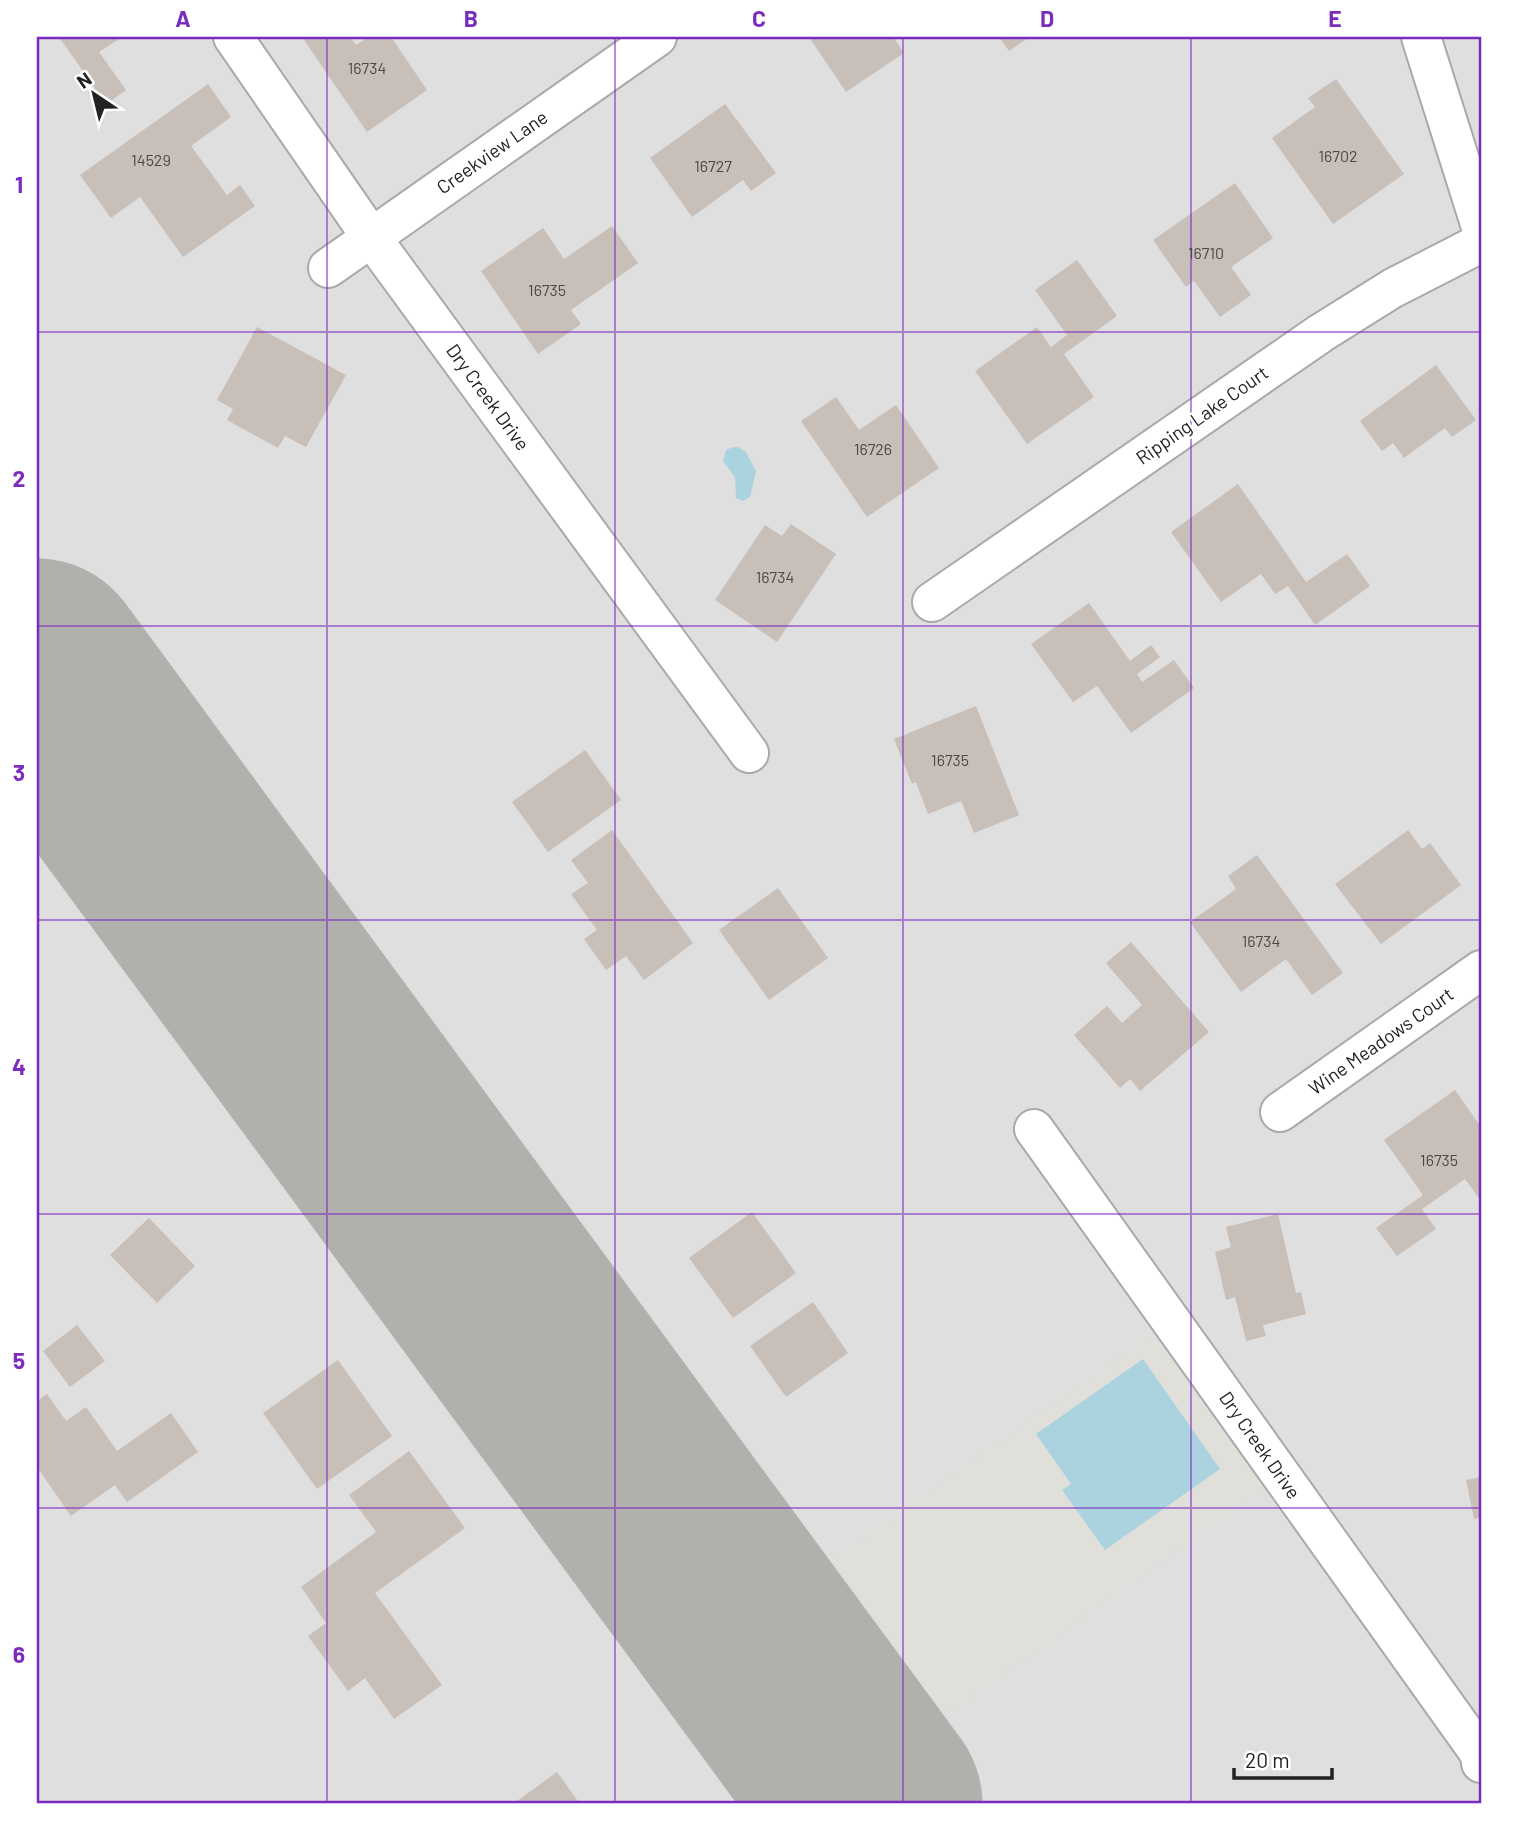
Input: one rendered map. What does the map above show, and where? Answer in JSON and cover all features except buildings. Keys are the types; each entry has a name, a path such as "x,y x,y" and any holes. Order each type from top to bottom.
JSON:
{"street":[{"name":"Dry Creek Drive","path":"233,37 371,237 750,753"},
{"name":"Creekview Lane","path":"328,268 657,37"},
{"path":"1421,37 1481,227"},
{"name":"Ripping Lake Court","path":"932,602 1321,333 1393,288 1481,243"},
{"name":"Wine Meadows Court","path":"1280,1112 1481,970"},
{"name":"Dry Creek Drive","path":"1034,1129 1480,1754 1481,1763"}],"shaded area":[{"path":"37,37 1481,37 1481,1804 37,1804"},
{"path":"37,554 797,1587 1152,1334 1264,1488 910,1741 957,1804 804,1804 37,755"}],"water":[{"path":"733,447 746,452 756,471 750,497 743,501 736,498 735,477 723,461 726,450"},
{"path":"1143,1359 1220,1469 1105,1550 1062,1490 1071,1484 1036,1434"}],"runway":[{"path":"37,668 873,1804"}]}
